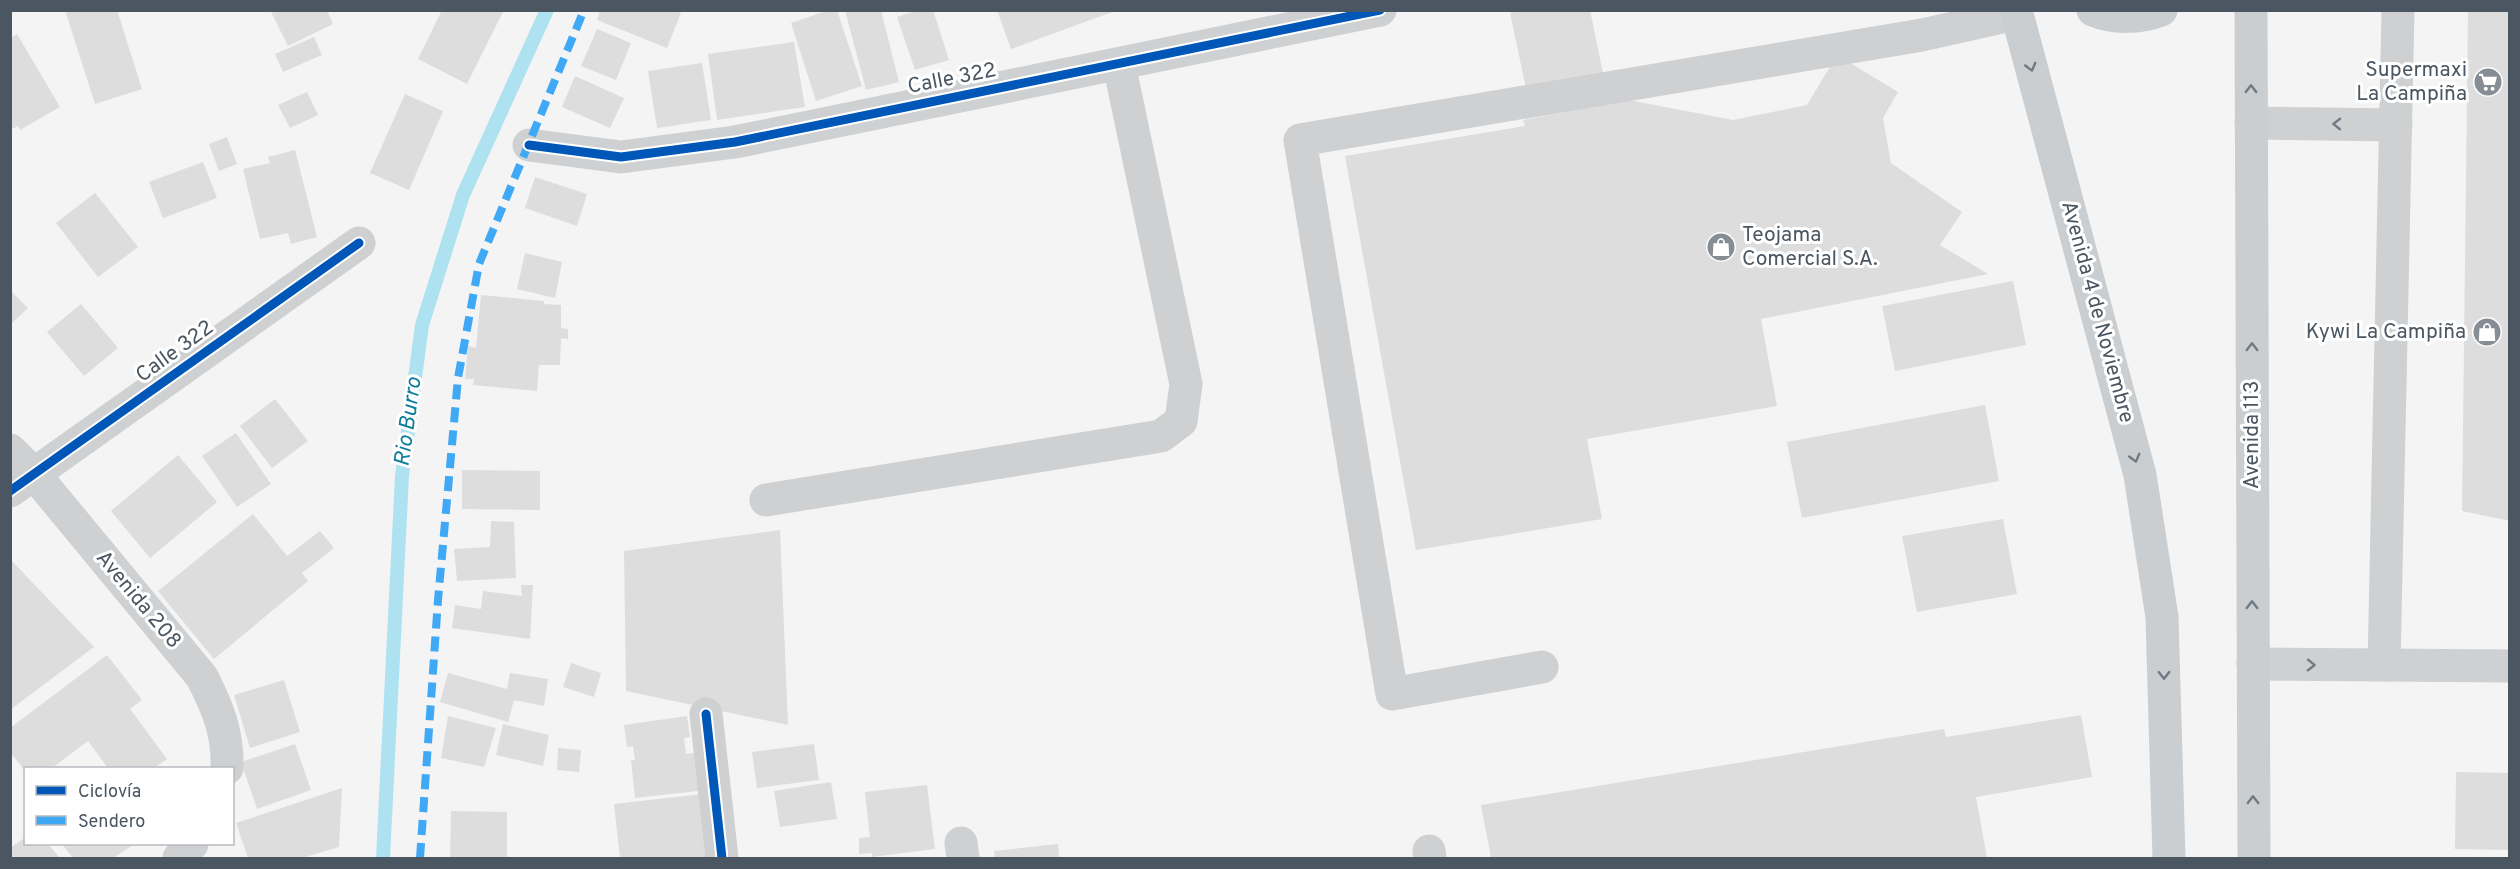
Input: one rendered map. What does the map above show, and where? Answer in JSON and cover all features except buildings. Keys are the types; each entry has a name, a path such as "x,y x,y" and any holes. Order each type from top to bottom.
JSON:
{"main road":[{"path":"2093,10 2102,14 2125,17 2150,15 2162,10"},
{"name":"Avenida 113","path":"2251,10 2254,858"},
{"name":"Avenida 4 de Noviembre","path":"2016,12 2140,475 2162,617 2169,858"}],"street":[{"name":"Calle 322","path":"529,145 621,157 735,142 1119,64 1343,14 1380,10"},
{"path":"2384,665 2398,10"},
{"path":"1542,667 1392,694 1300,140 1922,35 2016,12"},
{"path":"766,500 1161,436 1181,421 1186,384 1119,64"},
{"path":"2251,123 2396,125"},
{"name":"Calle 322","path":"23,483 359,243"},
{"name":"Avenida 208","path":"10,450 23,483 202,677 220,713 228,750 227,767"},
{"path":"2253,664 2510,666"},
{"path":"706,714 722,858"},
{"path":"179,858 190,845"}],"waterway":[{"name":"Rio Burro","path":"383,858 402,476 422,325 463,195 547,10"}],"marked path":[{"path":"420,858 438,600 458,378 479,264 584,10"}],"cycle path":[{"path":"529,145 621,157 735,142 1380,10"},
{"path":"10,491 359,243"},
{"path":"706,714 722,858"}],"place":[{"name":"Supermaxi La Campiña","path":"2488,82"},
{"name":"Teojama Comercial S.A.","path":"1721,247"},
{"name":"Kywi La Campiña","path":"2487,332"}]}
